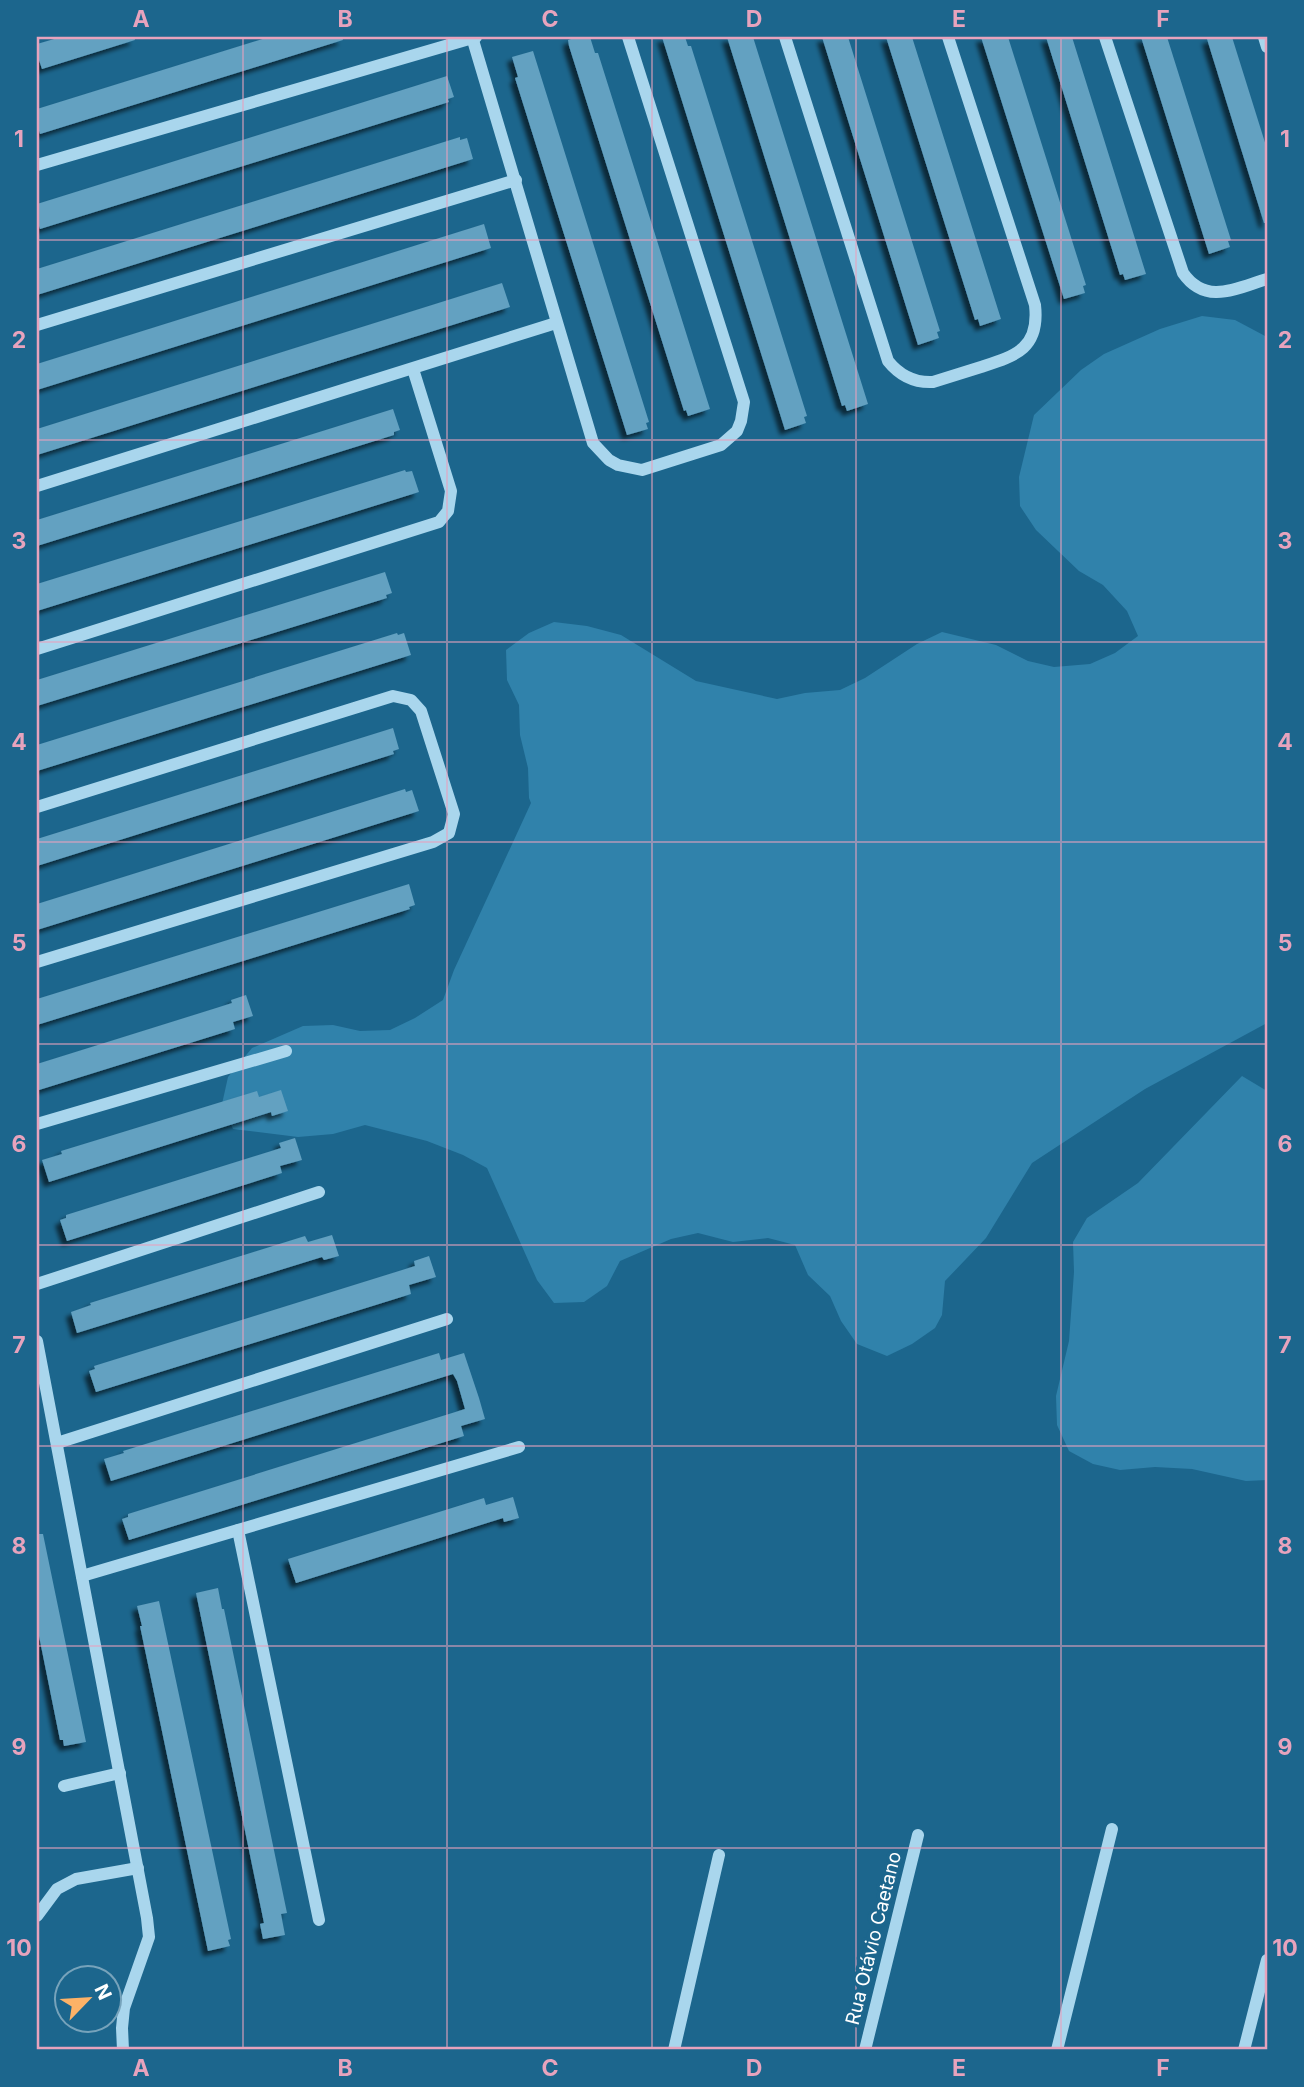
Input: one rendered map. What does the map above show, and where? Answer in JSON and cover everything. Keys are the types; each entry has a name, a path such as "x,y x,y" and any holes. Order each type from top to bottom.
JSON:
{"street":[{"path":"37,165 472,37 593,443 608,460 630,469 642,470 721,445 737,431 743,412 741,392 628,37"},
{"path":"785,37 888,361 907,378 924,383 933,383 1015,356 1029,341 1036,314 948,37"},
{"path":"1105,37 1183,273 1201,289 1217,293 1267,279"},
{"path":"1264,37 1267,47"},
{"path":"37,325 516,180"},
{"path":"37,486 556,323"},
{"path":"37,649 439,522 448,511 451,491 413,369"},
{"path":"37,807 393,696 411,700 421,711 454,814 449,833 433,842 37,962"},
{"path":"37,1124 286,1051"},
{"path":"37,1284 319,1192"},
{"path":"57,1443 447,1319"},
{"path":"37,1341 149,1937 124,2008 123,2050"},
{"path":"82,1576 519,1447"},
{"path":"238,1530 319,1920"},
{"path":"64,1786 120,1773"},
{"path":"1058,2050 1112,1829"},
{"name":"Rua Otávio Caetano","path":"865,2050 918,1835"},
{"path":"674,2050 719,1856"},
{"path":"37,1916 57,1889 76,1879 138,1868"},
{"path":"1244,2050 1267,1960"}],"shaded area":[{"path":"1202,316 1235,320 1267,337 1267,1023 1145,1089 1032,1163 986,1238 945,1281 942,1315 935,1328 912,1344 887,1356 857,1344 841,1321 830,1296 808,1275 795,1245 768,1238 733,1242 698,1233 671,1239 620,1261 607,1286 584,1302 554,1303 537,1280 487,1168 427,1141 365,1125 333,1134 298,1137 233,1129 222,1104 228,1077 252,1048 303,1026 333,1025 360,1031 390,1030 443,1000 454,970 531,803 528,768 520,735 519,705 507,680 506,650 529,633 554,622 587,626 621,635 696,681 777,699 840,690 942,632 996,645 1028,661 1054,667 1090,664 1115,653 1138,636 1127,611 1103,585 1079,571 1036,530 1020,506 1019,477 1034,415 1081,370 1104,354 1160,329"},
{"path":"1242,1076 1267,1091 1267,1480 1246,1481 1192,1469 1155,1467 1120,1470 1093,1464 1069,1451 1057,1425 1056,1396 1069,1341 1074,1272 1073,1242 1087,1218 1138,1183"}],"building":[{"path":"61,37 134,37 135,40 42,69 37,44"},
{"path":"269,37 342,37 343,40 40,134 37,109"},
{"path":"590,37 595,53 598,53 710,409 688,416 686,410 684,411 569,46 568,40"},
{"path":"662,37 685,37 688,46 691,46 807,416 804,417 806,423 785,430"},
{"path":"727,37 753,37 868,404 847,411 845,405 842,406"},
{"path":"822,37 848,37 940,331 937,332 939,338 918,345"},
{"path":"886,37 912,37 1001,319 980,326 978,319 975,320"},
{"path":"981,37 1008,37 1086,285 1083,286 1085,293 1064,299"},
{"path":"1046,37 1072,37 1146,274 1125,280 1123,274 1120,275"},
{"path":"1141,37 1167,37 1231,240 1228,241 1230,247 1209,254"},
{"path":"1232,37 1267,149 1267,223 1264,223 1207,39"},
{"path":"533,51 649,422 646,423 648,429 627,435 515,78 518,77 512,57"},
{"path":"447,76 454,97 448,99 449,102 40,229 37,204"},
{"path":"460,137 460,140 467,138 473,159 37,295 37,269"},
{"path":"484,224 491,248 37,390 37,364"},
{"path":"502,283 510,307 37,455 37,429"},
{"path":"393,409 400,430 394,432 394,435 37,546 37,520"},
{"path":"405,470 412,471 419,492 37,611 37,584"},
{"path":"385,572 392,593 386,595 387,598 37,706 37,680"},
{"path":"404,633 411,655 37,771 37,745"},
{"path":"393,728 399,749 393,751 394,754 37,866 37,839"},
{"path":"405,789 406,792 412,790 419,811 37,930 37,904"},
{"path":"409,884 415,905 409,907 410,909 37,1025 37,999"},
{"path":"246,995 253,1016 233,1022 235,1029 39,1090 37,1064 232,1003 231,1000"},
{"path":"281,1090 288,1111 272,1116 271,1112 49,1182 42,1160 62,1154 61,1151 257,1091 259,1097"},
{"path":"295,1138 302,1160 280,1166 282,1173 67,1241 60,1220 66,1218 66,1215 281,1148 279,1143"},
{"path":"332,1235 339,1256 324,1260 322,1257 77,1333 71,1312 91,1305 90,1303 305,1236 308,1242"},
{"path":"429,1256 436,1277 409,1285 411,1294 96,1392 89,1371 95,1369 94,1366 415,1266 414,1261"},
{"path":"439,1353 441,1360 464,1353 479,1398 485,1419 461,1426 464,1436 129,1540 122,1519 128,1517 128,1514 465,1409 457,1381 453,1374 111,1481 104,1459"},
{"path":"513,1497 519,1518 504,1522 503,1518 296,1583 288,1559 484,1498 486,1505"},
{"path":"37,1534 43,1534 86,1742 64,1746 63,1740 60,1740 37,1626"},
{"path":"218,1588 287,1913 281,1914 285,1935 263,1939 260,1924 264,1923 196,1593"},
{"path":"159,1601 231,1939 228,1940 230,1946 208,1951 137,1606"}]}
